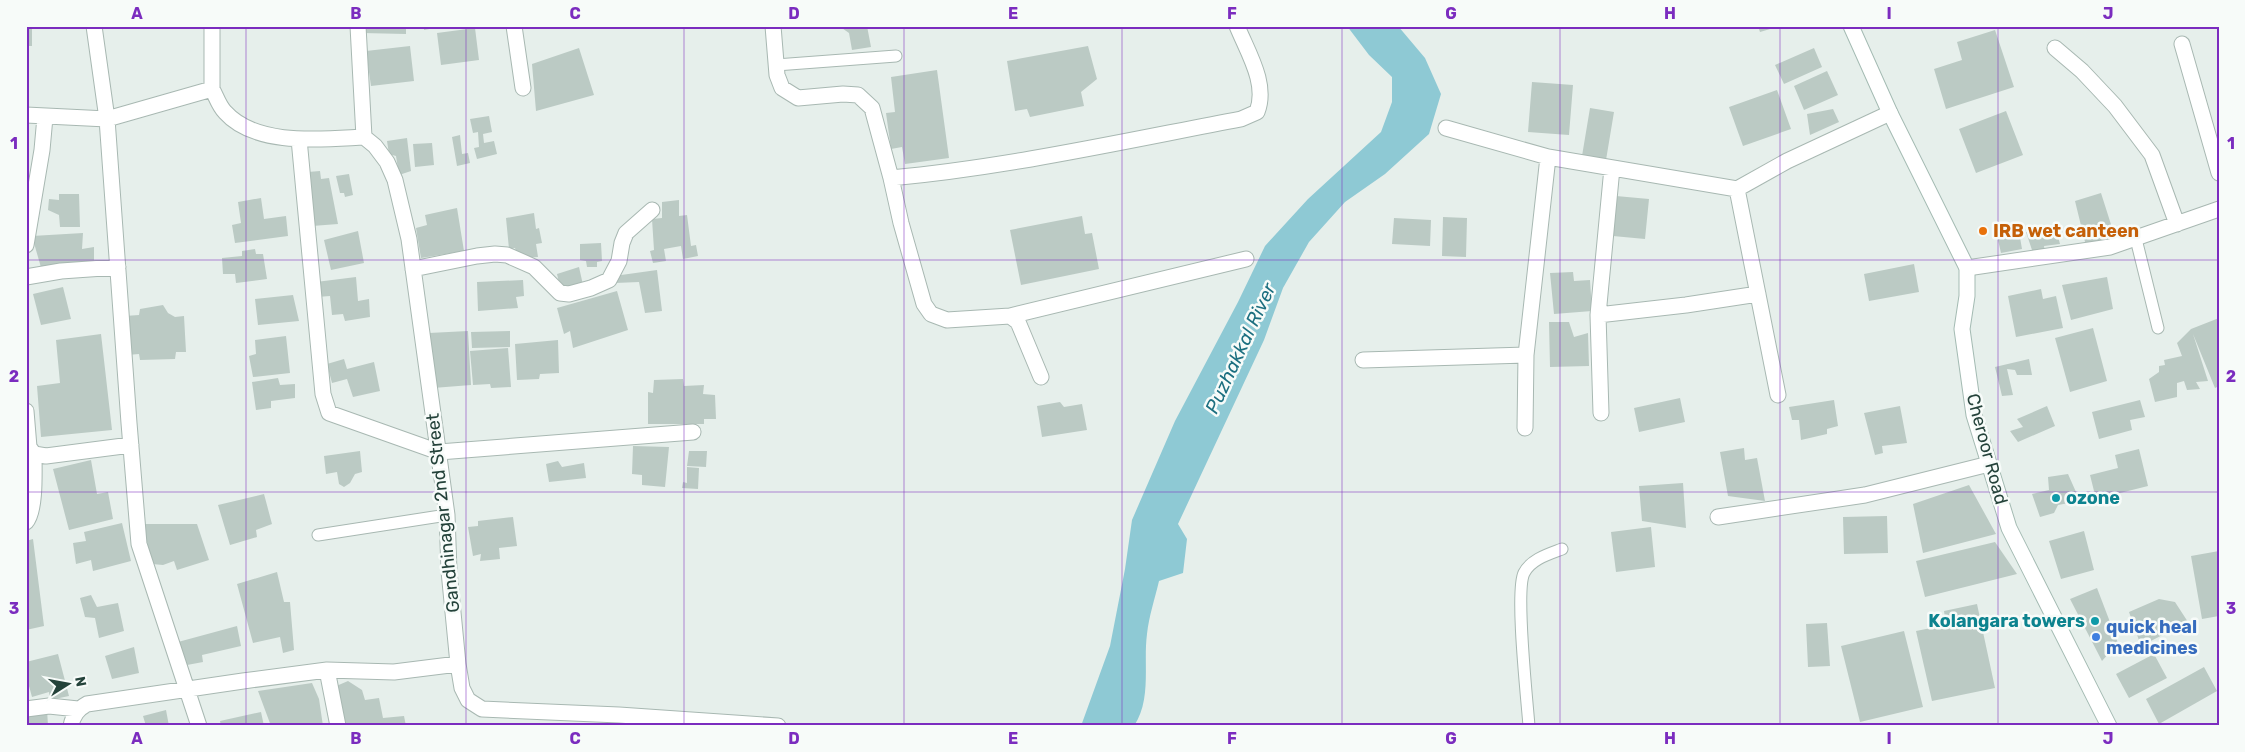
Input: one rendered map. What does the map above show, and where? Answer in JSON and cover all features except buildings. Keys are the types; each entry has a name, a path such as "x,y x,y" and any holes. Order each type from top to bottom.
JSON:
{"street":[{"path":"94,26 107,119 139,544 199,726"},
{"path":"212,26 212,88 225,112 242,125 264,133 299,140 364,137 358,26"},
{"path":"514,26 523,88"},
{"path":"773,26 777,75 782,88 798,98 843,94 858,95 872,108 924,304 931,314 947,320 1010,316 1246,259"},
{"path":"891,178 955,172 1024,160 1241,119 1257,112 1262,100 1261,86 1237,26"},
{"name":"Cheroor Road","path":"1851,26 1890,113 1967,268 1967,296 1962,329 1974,415 1989,464 2010,528 2109,726"},
{"path":"2182,44 2219,173"},
{"path":"2055,48 2082,70 2115,106 2152,155 2177,224"},
{"path":"26,115 107,119 212,88"},
{"path":"1446,128 1548,157 1738,189 1787,160 1890,113"},
{"path":"26,245 42,150 45,117"},
{"name":"Gandhinagar 2nd Street","path":"364,137 375,146 387,162 395,180 409,239 447,515 458,664 462,688 468,700 482,709 671,722 778,726"},
{"path":"299,140 323,394 328,413 439,452 693,432"},
{"path":"1525,428 1526,356 1548,157"},
{"path":"1601,413 1598,315 1612,168"},
{"path":"1738,189 1778,396"},
{"path":"1967,268 2110,247 2219,209"},
{"path":"413,269 477,256 506,255 534,267 560,293 569,294 591,288 609,280 620,261 622,243 626,234 652,210"},
{"path":"26,277 61,271 118,267"},
{"path":"1598,315 1686,305 1758,294"},
{"path":"1010,316 1018,322 1041,377"},
{"path":"1362,360 1526,356"},
{"path":"26,411 29,447 34,454 32,505 30,518 26,522"},
{"path":"34,454 46,456 131,445"},
{"path":"1718,517 1866,495 1989,464"},
{"path":"71,726 78,710 88,704 327,670 394,672 458,664"},
{"path":"327,670 338,726"},
{"path":"26,709 49,706 78,710"}],"lane":[{"path":"776,65 896,56"},
{"path":"2136,239 2158,328"},
{"path":"318,535 447,515"},
{"path":"1529,726 1521,602 1524,573 1537,559 1562,549"}],"water":[{"name":"Puzhakkal River","path":"1347,26 1398,26 1425,58 1441,94 1429,134 1385,174 1345,202 1309,242 1283,288 1264,340 1178,524 1187,539 1183,573 1159,581 1148,627 1145,693 1140,716 1134,726 1081,726 1110,646 1125,569 1132,520 1175,421 1238,302 1265,246 1308,199 1381,132 1392,102 1392,77 1369,55"}],"place":[{"name":"IRB wet canteen","path":"1983,231"},
{"name":"ozone","path":"2056,498"},
{"name":"Kolangara towers","path":"2095,621"},
{"name":"quick heal medicines","path":"2096,637"}]}
